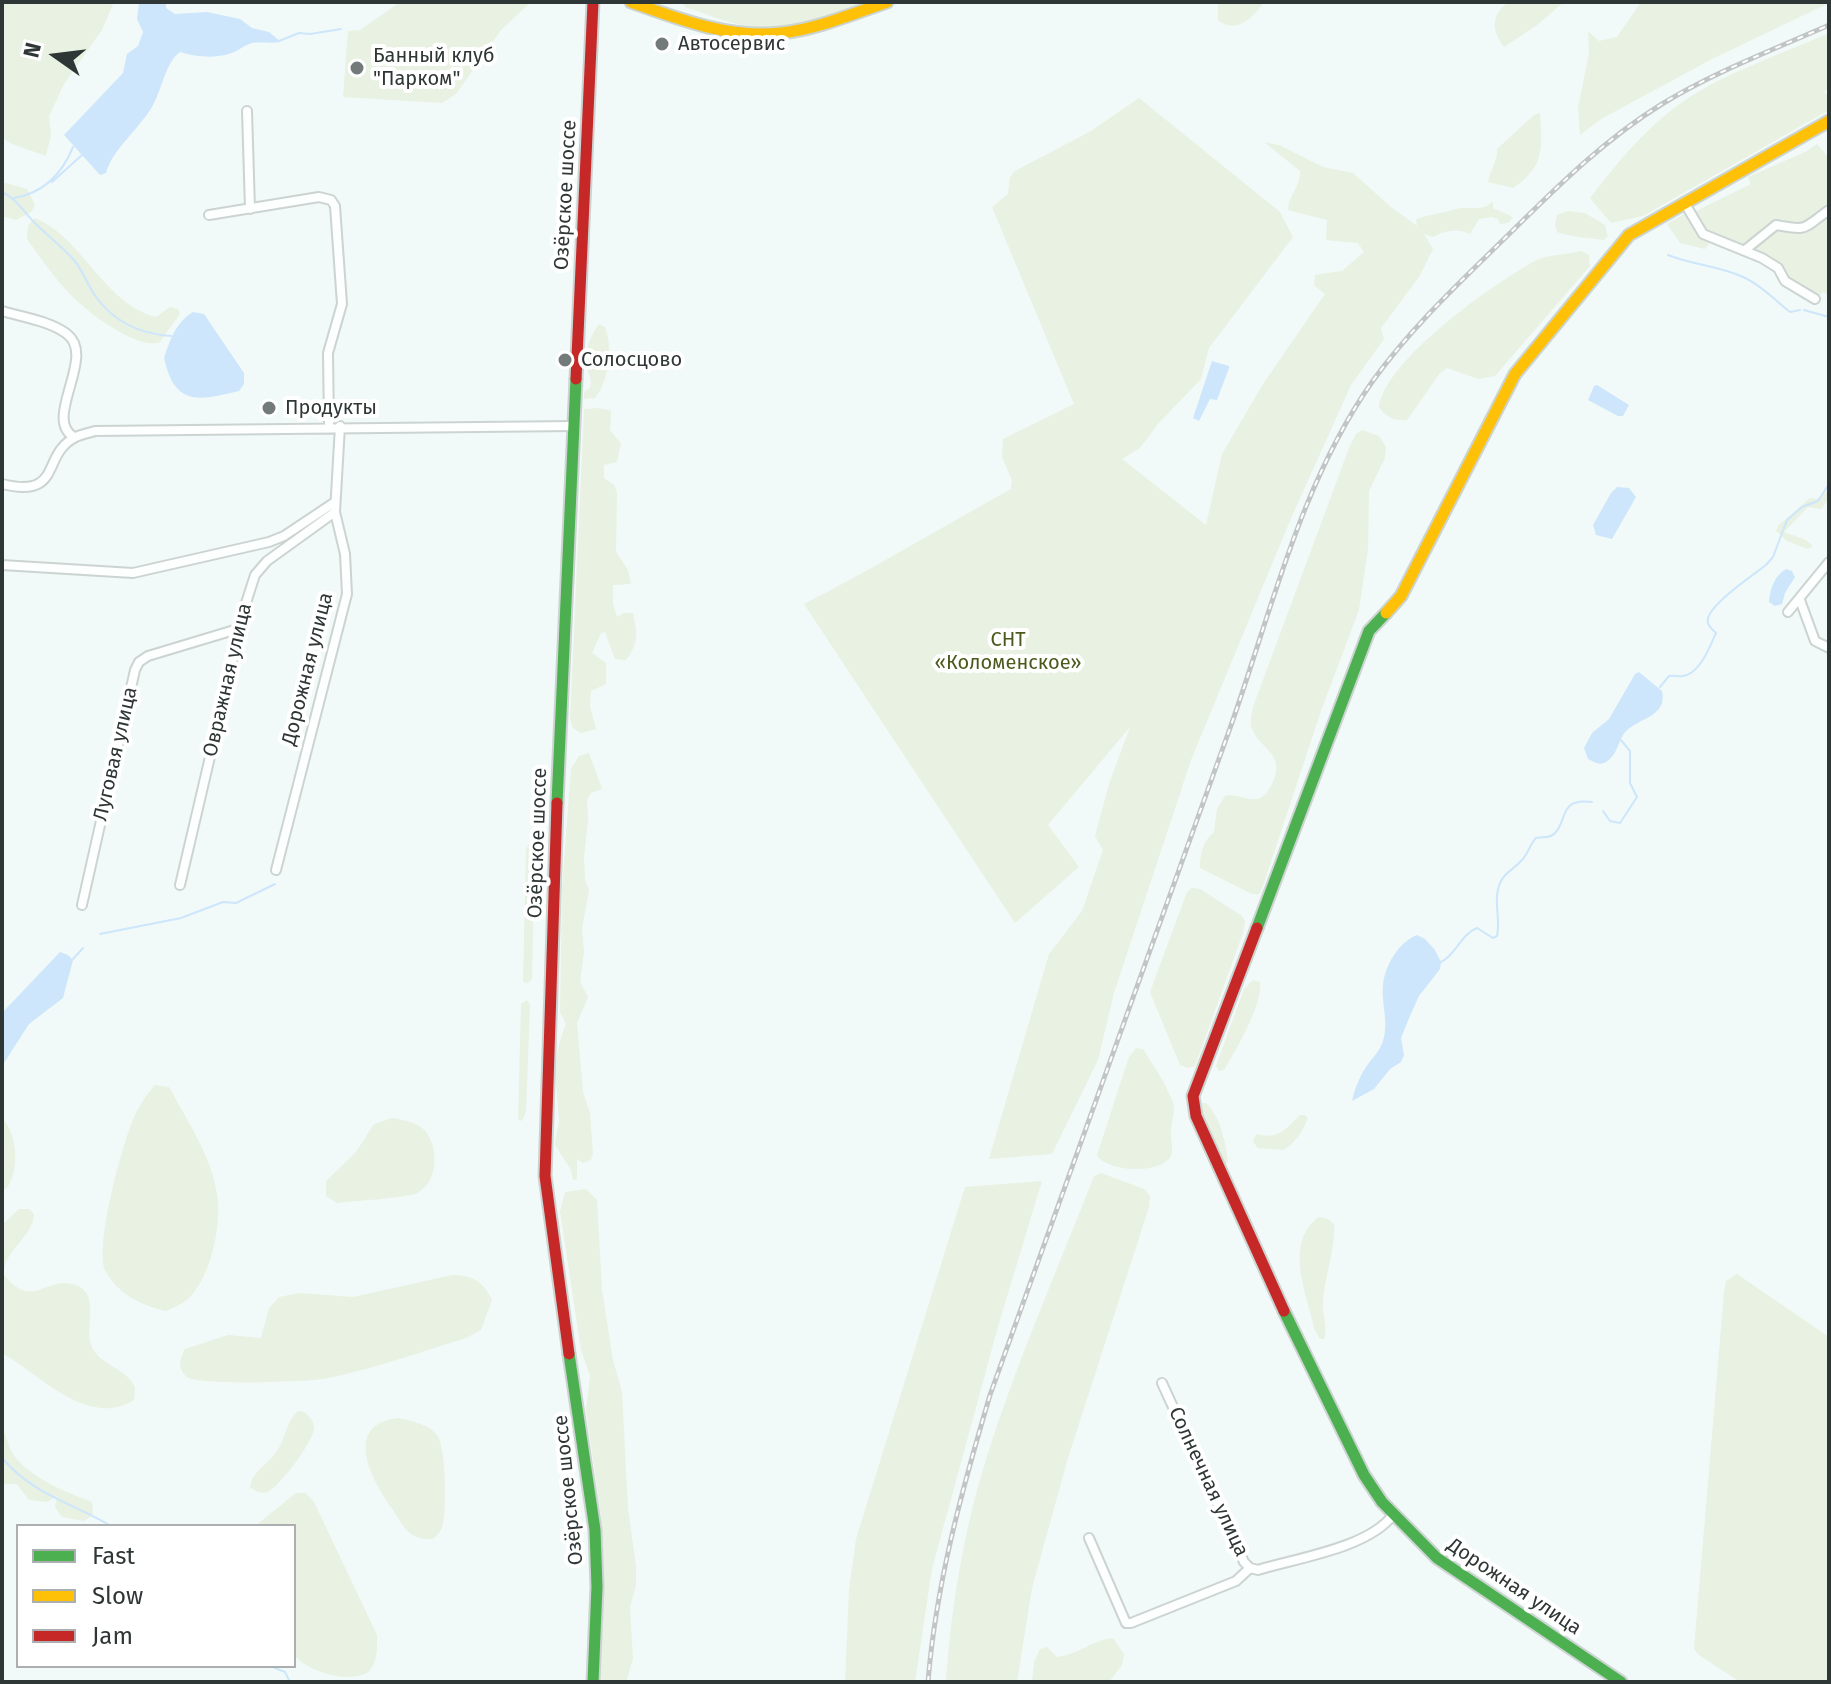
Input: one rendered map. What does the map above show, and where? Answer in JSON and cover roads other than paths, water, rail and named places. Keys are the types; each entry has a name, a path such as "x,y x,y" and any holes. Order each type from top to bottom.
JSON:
{"street":[{"name":"Озёрское шоссе","path":"593,2 547,1050 545,1176 549,1228 595,1533 597,1604 593,1682"},
{"path":"631,2 707,27 746,34 767,34 807,27 887,2"},
{"path":"247,111 250,209"},
{"name":"Дорожная улица","path":"1621,1682 1437,1558 1393,1515 1364,1475 1301,1348 1196,1116 1193,1096 1369,631 1401,596 1515,374 1629,235 1829,121"},
{"path":"209,215 319,197 331,200 335,206 342,304 328,353 329,427"},
{"path":"1684,202 1703,234 1745,250 1778,268 1785,281 1815,299"},
{"path":"1745,250 1776,225 1797,230 1829,210"},
{"path":"2,311 50,325 66,333 72,340 76,360 63,418 65,428 74,437"},
{"path":"2,484 21,489 34,487 44,480 74,437 95,431 340,426 574,426"},
{"name":"Дорожная улица","path":"276,870 347,594 345,554 335,507 340,426"},
{"path":"2,565 103,572 152,571 269,542 335,507"},
{"name":"Овражная улица","path":"180,885 251,586 261,567 335,507"},
{"path":"1788,612 1829,562"},
{"path":"1800,600 1815,641 1829,648"},
{"name":"Луговая улица","path":"82,905 139,662 148,656 241,628"},
{"name":"Солнечная улица","path":"1162,1383 1244,1562 1250,1568 1258,1570 1365,1539 1393,1515"},
{"path":"1089,1538 1126,1623 1236,1581 1250,1568"}],"water":[{"path":"139,2 166,2 166,8 175,14 207,12 240,19 252,28 269,32 281,42 252,43 219,56 180,52 171,63 147,115 114,156 106,173 100,175 64,135 123,73 127,54 138,46 143,32 137,19"},
{"path":"193,312 204,314 244,373 244,384 239,391 201,398 182,393 175,386 164,358 178,326"},
{"path":"1212,361 1229,368 1217,400 1210,399 1199,421 1193,418"},
{"path":"1597,385 1629,405 1623,416 1588,400"},
{"path":"1617,487 1629,488 1636,497 1612,539 1596,535 1593,525"},
{"path":"1786,569 1792,571 1795,577 1782,604 1775,606 1769,602 1772,588 1778,575"},
{"path":"1639,672 1662,691 1660,707 1628,729 1606,762 1599,764 1588,759 1584,748 1592,733 1609,719"},
{"path":"1417,935 1435,950 1441,962 1440,969 1419,996 1410,1016 1401,1038 1404,1055 1401,1062 1390,1069 1374,1089 1352,1101 1361,1075 1383,1041 1383,985 1387,970 1399,949"},
{"path":"60,952 73,960 63,998 29,1024 2,1066 2,1013"}],"waterway":[{"path":"279,41 299,33 341,29"},
{"path":"14,198 34,192 51,181 73,147"},
{"path":"52,182 82,155"},
{"path":"2,192 16,201 74,260 96,297 111,313 149,333 171,336"},
{"path":"1668,255 1743,277 1762,288 1790,312 1800,310"},
{"path":"1804,310 1829,317"},
{"path":"1660,687 1669,676 1689,674 1699,665 1716,633 1708,623 1713,609 1766,565 1773,557 1787,520 1802,507 1818,501 1829,484"},
{"path":"1603,811 1610,821 1620,823 1637,797 1630,783 1630,751 1621,740"},
{"path":"1441,962 1466,935 1477,928 1493,938 1497,936 1497,896 1503,878 1524,858 1536,838 1555,833 1569,807 1574,803 1592,802"},
{"path":"100,934 181,918 223,902 236,903 275,884"},
{"path":"73,959 83,948"},
{"path":"2,1458 27,1481 107,1524"},
{"path":"275,1668 285,1672 290,1682"}],"railway":[{"path":"928,1682 944,1573 960,1501 990,1395 1229,731 1289,552 1325,464 1347,422 1372,382 1418,326 1540,203 1599,150 1640,118 1682,92 1829,25"}],"place":[{"name":"Автосервис","path":"662,44"},
{"name":"Банный клуб \"Парком\"","path":"357,68"},
{"name":"Солосцово","path":"565,360"},
{"name":"Продукты","path":"269,408"}],"park label":[{"name":"СНТ «Коломенское»","path":"1008,652"}]}
